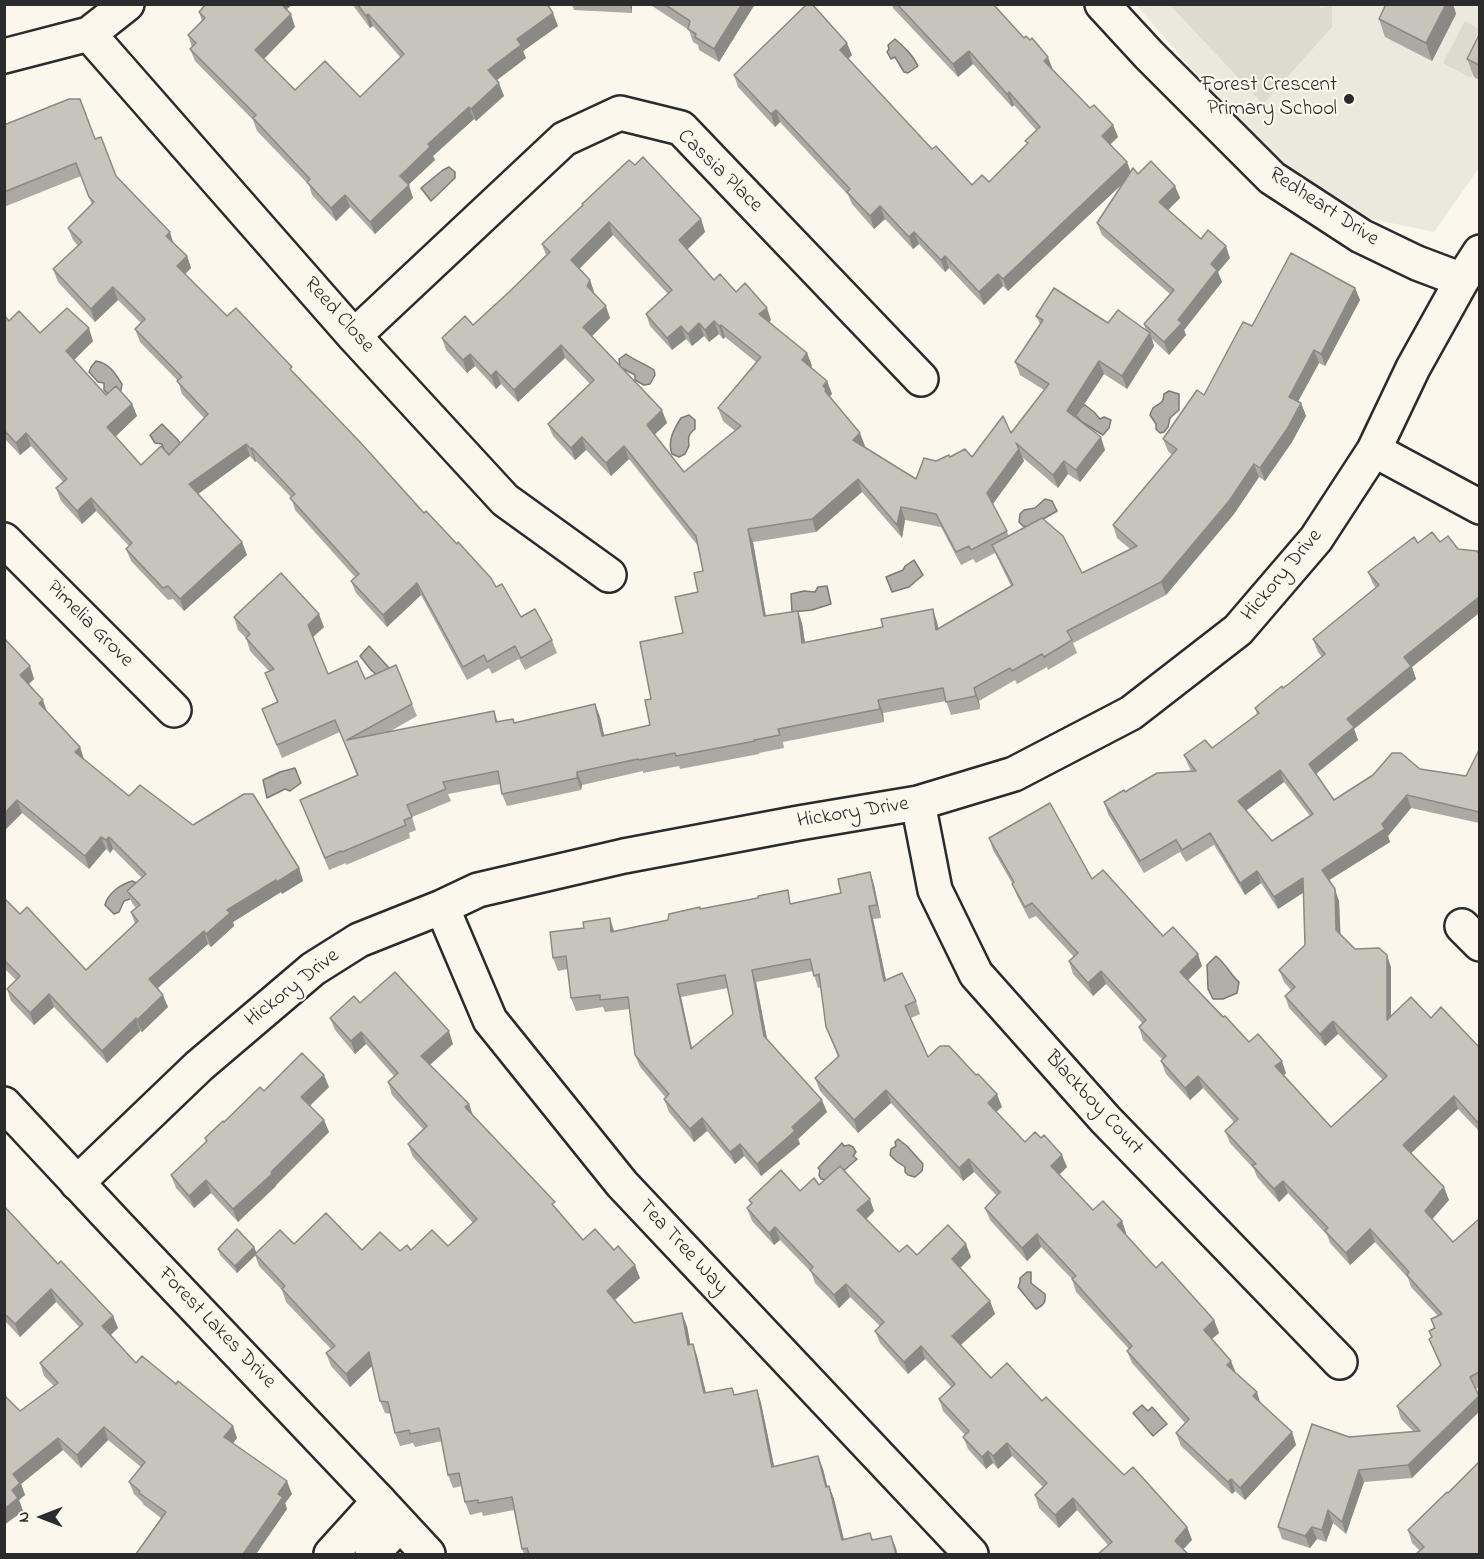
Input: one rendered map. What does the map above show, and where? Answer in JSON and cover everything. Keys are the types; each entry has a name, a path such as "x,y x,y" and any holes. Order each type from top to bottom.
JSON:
{"street":[{"path":"4,56 89,34 127,4"},
{"name":"Redheart Drive","path":"1102,4 1157,63 1272,178 1361,236 1417,263 1462,280"},
{"name":"Reed Close","path":"89,34 354,336 505,500 609,575"},
{"name":"Cassia Place","path":"354,336 564,139 620,113 681,128 921,379"},
{"name":"Hickory Drive","path":"77,1183 199,1066 313,969 359,940 478,890 624,856 918,803 1014,774 1131,713 1238,630 1316,539 1374,450 1413,368 1479,252"},
{"path":"1374,450 1479,507"},
{"name":"Pimelia Grove","path":"4,540 174,710"},
{"name":"Blackboy Court","path":"918,803 935,890 976,974 1105,1119 1340,1362"},
{"name":"Tea Tree Way","path":"442,907 490,1020 614,1175 971,1554"},
{"name":"Forest Lakes Drive","path":"4,1104 428,1554"},
{"path":"331,1554 389,1513"},
{"path":"372,1554 389,1513"}],"shaded area":[{"name":"Forest Crescent Primary School","path":"1136,5 1479,5 1479,168 1434,232 1362,217 1271,159"},
{"path":"1170,5 1319,5 1321,8 1332,5 1332,27 1263,104"},
{"path":"1465,21 1479,29 1479,62 1471,78 1443,63"},
{"path":"895,39 911,55 918,66 908,73 904,72 895,57 891,59 887,52 888,45"},
{"path":"449,167 455,172 455,178 431,201 421,188"},
{"path":"626,354 654,370 655,375 650,384 644,385 635,380 635,375 620,367 619,359"},
{"path":"96,361 105,364 114,372 122,384 121,390 110,396 104,390 104,383 98,382 89,372"},
{"path":"1169,391 1179,394 1179,410 1170,418 1164,432 1160,433 1150,415 1153,408 1162,402 1164,394"},
{"path":"1085,405 1100,419 1104,417 1111,420 1109,428 1103,435 1076,416 1078,409"},
{"path":"689,415 695,420 695,429 690,434 689,446 685,454 679,457 672,454 671,440 681,418"},
{"path":"162,424 183,447 172,457 164,450 162,444 155,443 150,435"},
{"path":"1045,499 1052,501 1057,511 1029,527 1023,526 1019,522 1020,514 1024,510 1035,508"},
{"path":"914,560 923,575 909,587 892,592 886,577 903,570"},
{"path":"827,586 831,604 812,610 792,612 791,594 804,591 815,592 818,587"},
{"path":"369,646 390,669 382,680 360,656"},
{"path":"295,768 301,783 290,791 285,789 267,798 263,780"},
{"path":"132,881 139,884 133,898 124,901 119,912 114,914 105,905 109,897 115,890"},
{"path":"1216,956 1239,982 1237,993 1223,999 1213,999 1208,989 1207,965"},
{"path":"898,1139 923,1164 922,1171 915,1177 908,1175 905,1167 890,1155"},
{"path":"842,1143 844,1146 853,1147 856,1152 853,1156 857,1159 831,1182 821,1179 818,1168"},
{"path":"1027,1272 1031,1272 1031,1283 1045,1294 1044,1303 1036,1309 1018,1287 1020,1278"},
{"path":"1142,1405 1148,1411 1152,1407 1167,1424 1153,1436 1133,1413"}],"building":[{"path":"206,4 281,4 291,14 255,50 295,90 325,61 360,97 404,54 357,4 547,4 553,13 517,39 521,45 488,70 499,83 428,144 430,147 400,176 409,185 370,222 345,195 331,208 307,182 310,179 253,118 256,115 190,49 196,43 188,35 205,18 199,12"},
{"path":"664,4 742,4 714,49 695,37 696,34 688,29 690,21"},
{"path":"807,4 812,4 847,43 840,50 932,149 936,146 972,185 982,175 989,182 1028,143 1025,141 1040,127 969,51 953,64 897,4 993,4 1024,38 1026,36 1030,40 1032,38 1048,57 1044,61 1090,108 1094,105 1113,125 1102,136 1127,162 1003,279 998,274 979,292 945,256 941,260 914,232 909,237 880,206 870,216 847,192 850,189 776,110 771,114 734,75"},
{"path":"1386,4 1446,4 1426,43 1379,19"},
{"path":"1479,35 1479,65 1467,59"},
{"path":"69,99 80,99 95,139 101,137 116,176 170,232 166,236 187,256 177,266 227,316 236,308 424,513 426,511 457,544 458,542 491,578 496,587 502,584 521,617 535,609 552,640 521,658 515,646 487,662 484,655 463,667 417,583 383,615 351,581 359,574 290,498 295,494 246,444 189,484 242,542 180,599 168,586 163,588 126,549 132,543 91,498 77,511 56,488 67,479 26,433 16,443 4,430 4,315 9,321 19,311 40,333 67,308 89,328 66,351 106,395 116,386 132,404 107,427 141,465 161,446 169,455 208,414 177,381 182,377 135,329 145,319 113,287 91,309 53,269 82,242 68,228 94,202 89,197 76,163 4,192 4,125"},
{"path":"643,157 701,219 679,240 714,280 720,274 736,292 745,283 767,308 759,314 807,353 802,360 827,381 823,386 825,391 860,433 853,440 916,479 924,458 936,461 965,449 972,457 1003,416 1011,433 1049,384 1015,362 1043,320 1036,316 1054,288 1108,323 1118,310 1150,333 1122,376 1099,361 1067,411 1101,437 1076,470 1064,461 1053,475 1016,443 1019,449 987,493 1007,531 971,550 969,546 956,552 936,514 901,507 897,525 858,479 812,519 748,529 764,616 798,611 802,643 883,627 881,619 933,609 936,630 1013,585 992,545 1042,518 1063,536 1082,573 1137,546 1113,525 1177,449 1163,439 1197,390 1204,395 1243,322 1252,326 1291,253 1355,288 1321,354 1314,350 1289,397 1301,403 1287,429 1260,468 1254,464 1229,501 1161,582 1067,631 1072,640 1044,657 1042,654 1012,671 1010,668 974,688 976,696 946,702 943,688 878,700 880,709 778,729 780,735 676,756 675,753 638,759 577,772 577,778 502,794 498,771 443,782 446,789 407,805 412,817 404,820 406,825 325,858 300,800 358,775 335,720 277,745 262,709 278,702 265,673 274,669 246,638 250,634 234,617 281,573 319,614 308,625 328,674 357,661 365,679 396,665 412,704 347,740 494,711 496,722 513,719 514,723 595,704 602,736 650,725 645,700 651,699 640,642 683,633 675,597 698,592 694,573 703,571 696,536 624,446 606,463 582,437 571,448 548,424 594,380 561,345 514,390 496,371 491,376 470,354 463,360 442,338 465,316 473,325 550,252 542,244 582,204 629,160 635,165","holes":["609,222 672,290 646,314 667,338 681,326 688,334 699,323 705,330 714,321 761,357 718,408 741,426 684,472 647,425 662,410 583,327 606,306 587,286 590,280 571,260"]},
{"path":"1151,161 1175,186 1159,202 1201,239 1208,230 1226,246 1211,264 1217,270 1178,320 1182,323 1164,342 1144,324 1174,290 1097,223 1133,168 1138,174"},
{"path":"1432,532 1440,542 1448,536 1458,549 1477,551 1479,554 1479,597 1404,657 1411,666 1347,719 1354,727 1309,764 1334,800 1373,775 1392,753 1401,753 1420,769 1466,776 1479,750 1479,812 1407,795 1382,824 1385,829 1322,870 1335,889 1336,930 1355,949 1379,948 1387,955 1387,1020 1411,997 1431,1018 1441,1007 1479,1045 1479,1124 1454,1096 1403,1145 1444,1187 1425,1211 1453,1242 1479,1219 1479,1372 1470,1377 1479,1396 1408,1465 1359,1470 1342,1522 1328,1510 1322,1530 1312,1527 1305,1536 1278,1527 1312,1424 1349,1437 1420,1431 1397,1406 1441,1365 1429,1339 1432,1337 1429,1331 1435,1328 1431,1319 1442,1314 1407,1275 1409,1272 1370,1229 1346,1253 1325,1231 1328,1228 1283,1181 1274,1189 1252,1165 1256,1164 1225,1131 1238,1119 1198,1076 1185,1088 1161,1061 1166,1056 1139,1027 1146,1020 1101,971 1088,983 1069,961 1078,953 1032,903 1025,907 1012,884 1014,882 989,838 1050,803 1092,879 1103,870 1163,936 1173,927 1198,954 1180,972 1249,1042 1258,1034 1282,1061 1275,1066 1331,1127 1387,1076 1333,1021 1320,1034 1285,996 1295,987 1279,970 1305,945 1303,878 1274,897 1257,871 1240,883 1210,833 1182,850 1176,840 1140,861 1104,802 1157,773 1196,771 1184,755 1205,740 1212,748 1259,713 1255,708 1325,654 1313,639 1379,585 1368,572 1414,537 1418,543","holes":["1280,770 1313,814 1272,841 1238,801"]},
{"path":"4,638 30,666 20,675 43,700 39,703 80,747 75,752 129,796 140,785 193,825 244,794 253,794 299,868 227,910 230,913 206,934 204,931 149,979 163,995 102,1051 49,994 30,1013 7,989 20,976 4,960 4,898 20,914 27,907 86,970 138,921 131,912 140,905 127,891 146,874 109,837 106,840 101,837 85,856 17,800 4,814"},
{"path":"870,872 877,905 869,906 884,981 902,973 916,1001 905,1006 928,1057 940,1046 949,1046 997,1094 988,1103 1025,1142 1035,1132 1041,1138 1044,1135 1062,1155 1051,1166 1093,1210 1103,1201 1122,1221 1117,1225 1156,1268 1162,1262 1214,1320 1204,1330 1231,1361 1227,1365 1257,1392 1253,1396 1292,1432 1240,1488 1231,1479 1228,1482 1176,1433 1189,1419 1127,1351 1132,1346 1072,1279 1076,1276 1037,1234 1022,1248 985,1208 1000,1192 969,1159 959,1168 886,1090 854,1120 815,1078 839,1056 826,1027 819,974 814,976 810,959 752,970 764,1036 822,1100 792,1127 795,1131 757,1164 740,1144 730,1152 702,1118 690,1129 664,1099 669,1094 635,1055 628,997 600,1000 600,995 571,998 566,956 553,958 550,932 584,928 583,922 610,918 611,932 668,920 669,914 758,898 758,896 788,890 790,904 841,893 838,879","holes":["725,975 733,1014 691,1049 677,984"]},
{"path":"395,972 449,1031 421,1056 469,1104 465,1107 555,1202 552,1204 583,1240 595,1229 614,1250 618,1246 635,1265 607,1291 634,1323 682,1313 688,1345 693,1344 704,1393 732,1388 734,1395 757,1390 772,1467 818,1456 826,1487 829,1486 842,1540 870,1533 872,1540 891,1536 896,1554 529,1554 527,1548 522,1549 512,1497 478,1503 478,1500 465,1502 459,1473 448,1475 439,1428 410,1434 409,1430 395,1433 388,1402 380,1401 369,1352 346,1374 326,1353 335,1346 282,1289 285,1286 255,1254 280,1230 294,1244 326,1213 362,1250 380,1232 400,1251 407,1245 411,1250 432,1230 448,1246 477,1219 408,1144 427,1126 388,1082 398,1073 361,1032 351,1041 330,1018 354,996 360,1003"},
{"path":"302,1053 324,1075 301,1097 324,1120 271,1172 272,1174 233,1209 206,1180 189,1196 171,1175 207,1141 205,1138 223,1121 260,1087 264,1091"},
{"path":"840,1166 870,1199 857,1210 899,1252 907,1245 917,1255 948,1225 966,1244 952,1259 990,1301 952,1336 991,1378 1007,1363 1042,1401 1046,1397 1124,1475 1133,1467 1187,1527 1175,1541 1188,1554 1098,1554 1112,1542 1073,1498 1055,1515 1035,1495 1047,1483 1007,1443 993,1456 988,1451 982,1457 963,1437 969,1431 939,1399 955,1384 921,1346 904,1362 875,1331 884,1322 846,1284 834,1295 810,1270 813,1267 775,1227 769,1233 747,1208 752,1203 749,1200 781,1170 800,1191 814,1178 819,1185"},
{"path":"4,1206 58,1264 61,1261 113,1316 102,1326 136,1363 142,1356 176,1384 178,1381 233,1426 224,1437 287,1481 278,1494 283,1497 243,1554 136,1554 166,1512 139,1493 140,1491 129,1482 145,1462 104,1427 77,1455 58,1438 13,1474 20,1483 12,1490 18,1498 4,1509 4,1395 20,1411 58,1383 40,1363 83,1324 51,1289 15,1324 4,1313"},
{"path":"237,1229 254,1247 235,1266 218,1249"},
{"path":"1479,1462 1479,1554 1416,1554 1424,1547 1408,1530"}],"place":[{"name":"Forest Crescent Primary School","path":"1349,99"}]}
